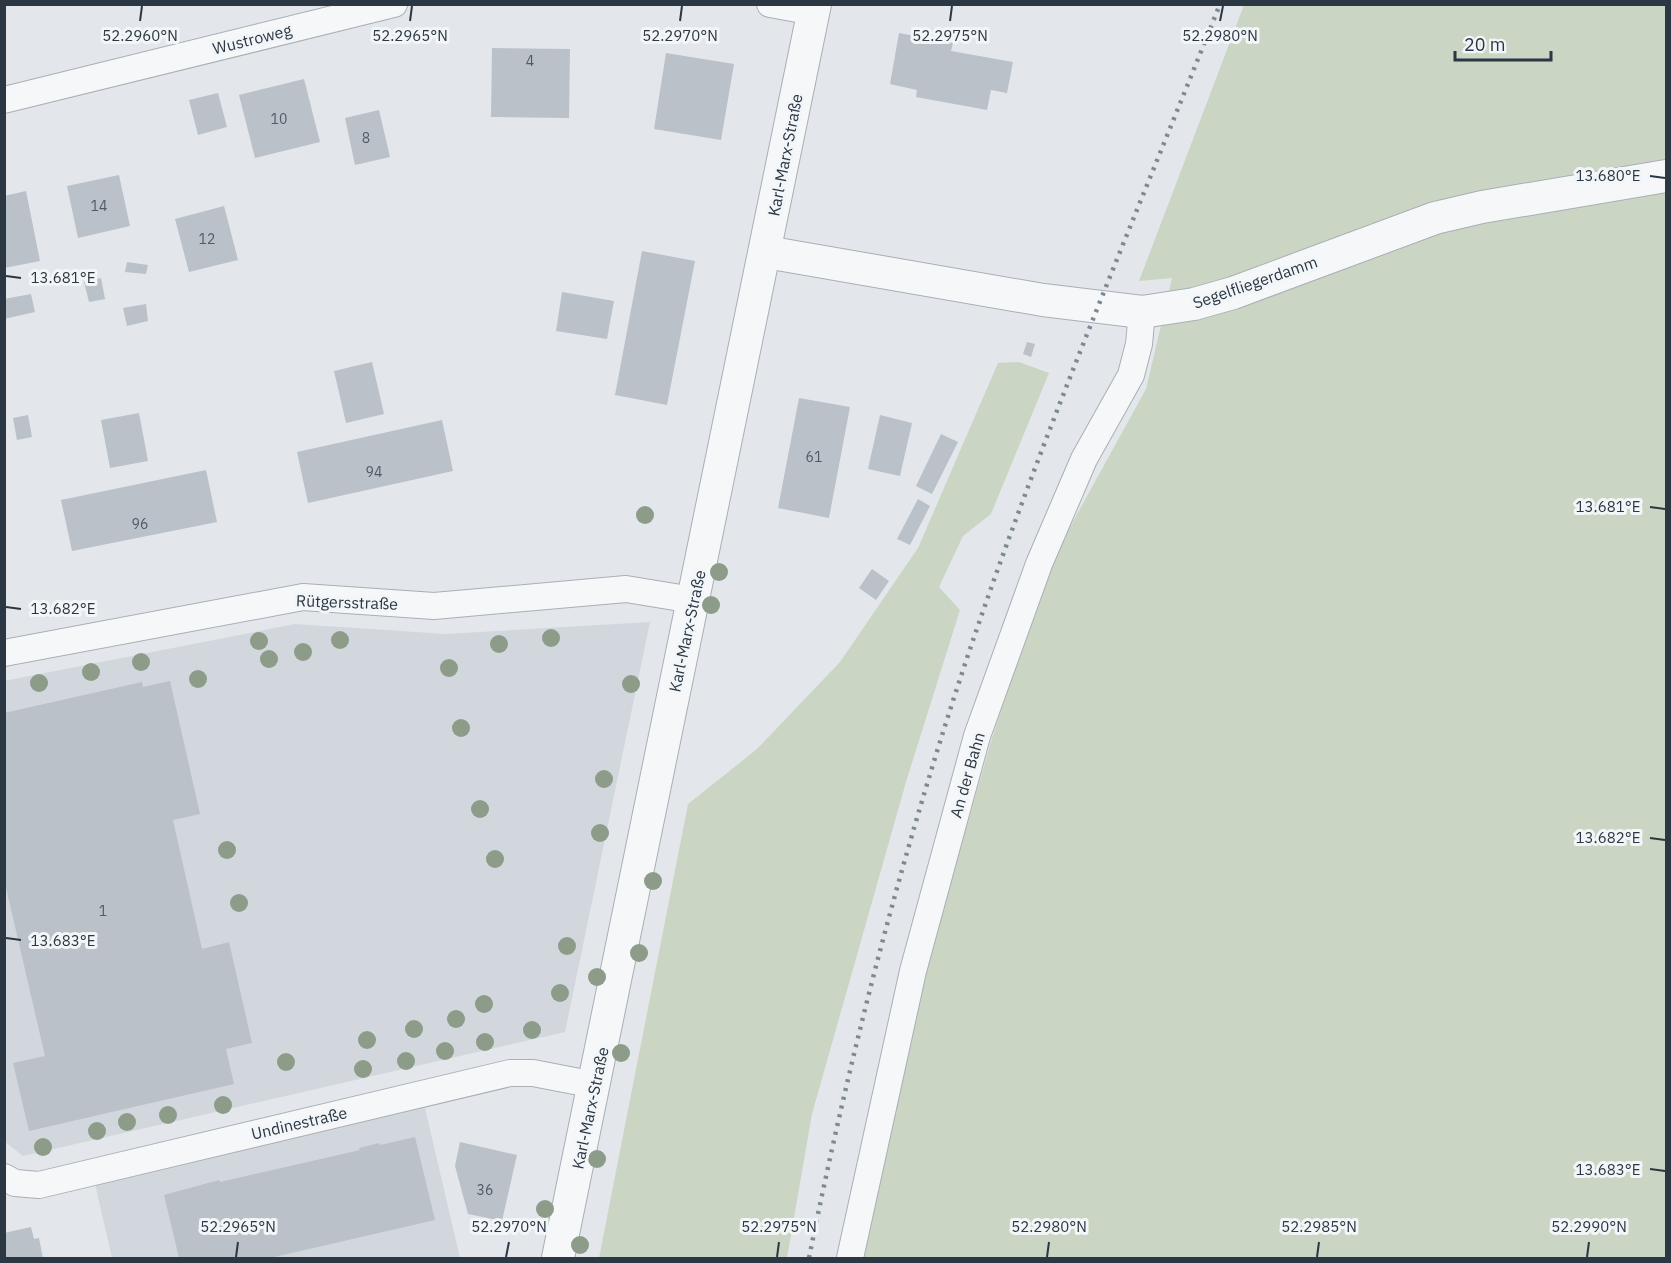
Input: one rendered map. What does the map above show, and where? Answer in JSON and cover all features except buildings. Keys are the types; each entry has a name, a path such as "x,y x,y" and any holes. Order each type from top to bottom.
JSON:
{"street":[{"name":"Wustroweg","path":"4,100 394,4"},
{"path":"770,4 814,8"},
{"name":"Karl-Marx-Straße","path":"558,1258 596,1085 814,8"},
{"name":"Segelfliegerdamm","path":"765,252 1043,300 1142,312 1194,304 1233,293 1435,218 1482,207 1666,176"},
{"name":"An der Bahn","path":"850,1258 913,971 977,736 1039,564 1084,459 1131,375 1139,344 1142,312"},
{"name":"Rütgersstraße","path":"4,653 303,597 434,606 626,589 693,600"},
{"name":"Undinestraße","path":"4,1178 15,1183 39,1185 510,1073 533,1073 596,1085"}],"shaded area":[{"path":"650,622 565,1032 23,1156 4,1141 4,681 295,624 446,634"},
{"path":"425,1108 460,1258 112,1258 95,1184"}],"green space":[{"path":"1244,5 1666,5 1666,1258 861,1258 924,975 992,738 1048,567 1146,389 1172,278 1139,281"},
{"path":"1019,362 1049,373 991,514 963,536 939,587 960,610 906,782 812,1114 787,1258 599,1258 688,804 757,749 840,662 918,548 998,363"}],"railway":[{"path":"809,1258 842,1106 879,954 921,804 968,655 1026,491 1220,4"}]}
